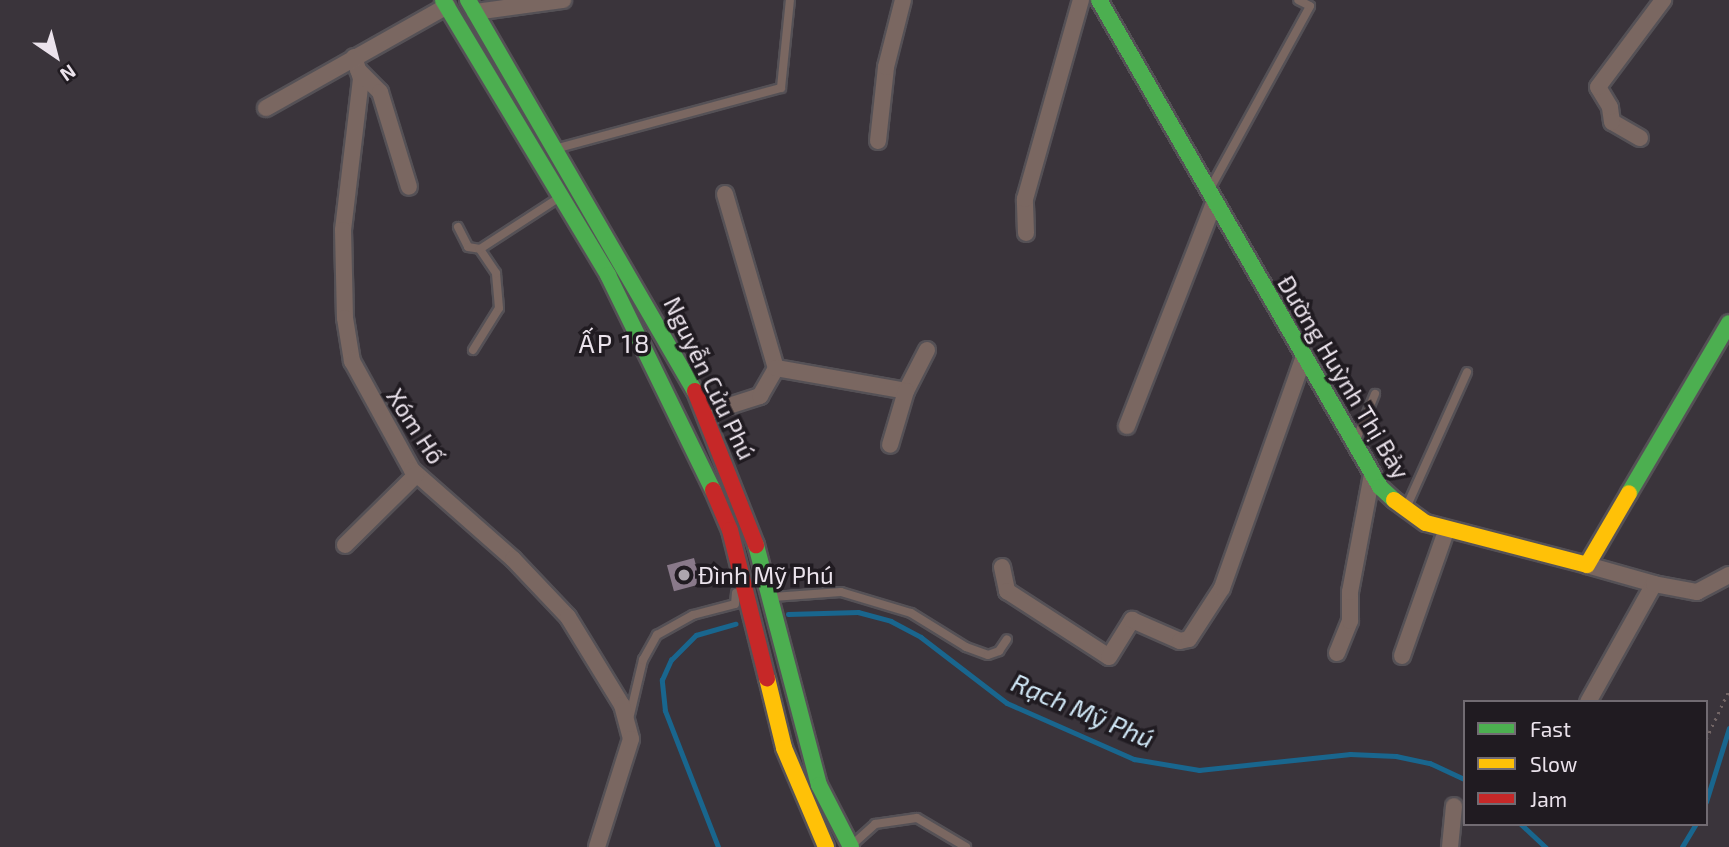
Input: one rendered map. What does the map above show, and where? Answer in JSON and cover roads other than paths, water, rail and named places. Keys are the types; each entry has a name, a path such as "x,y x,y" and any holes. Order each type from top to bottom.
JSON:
{"main road":[{"name":"Đường Huỳnh Thị Bảy","path":"1099,0 1372,474 1405,511 1446,531 1587,565"},
{"path":"445,3 471,6"},
{"name":"Nguyễn Cửu Phú","path":"445,3 563,195 661,372 729,530 784,748 826,847"},
{"name":"Nguyễn Cửu Phú","path":"471,6 557,149 707,413 759,553 818,785 851,847"},
{"path":"1587,565 1729,323"}],"street":[{"path":"471,6 563,0"},
{"path":"878,141 886,67 903,0"},
{"path":"1026,233 1025,199 1081,0"},
{"path":"1640,138 1612,122 1610,107 1598,87 1663,0"},
{"path":"266,108 356,64 445,3"},
{"path":"356,64 380,92 409,187"},
{"name":"Xóm Hố","path":"356,64 361,79 343,230 345,318 352,361 416,475 513,559 568,617 588,643 629,723"},
{"path":"707,413 760,396 776,368 724,194"},
{"path":"1127,426 1211,198"},
{"path":"890,445 906,391 927,350"},
{"path":"1002,567 1007,591 1109,657 1132,620 1180,641 1189,639 1222,588 1304,357"},
{"path":"776,368 906,391"},
{"path":"1337,653 1350,621 1350,592 1372,474"},
{"path":"345,545 416,475"},
{"path":"1402,656 1446,531"},
{"path":"1587,565 1697,593 1729,575"},
{"path":"1589,700 1654,584"},
{"path":"597,847 627,759 629,723"},
{"path":"1450,847 1454,806"}],"lane":[{"path":"557,149 781,88 790,0"},
{"path":"1211,198 1310,6 1298,0"},
{"path":"458,227 468,247 480,249 563,195"},
{"path":"473,350 499,307 496,273 480,249"},
{"path":"1405,511 1467,372"},
{"path":"1354,443 1375,394"},
{"path":"629,723 643,660 657,635 693,615 737,602 724,544 729,530"},
{"path":"770,597 841,592 911,613 966,647 988,655 999,651 1007,639"},
{"path":"851,847 875,824 917,818 965,847"}],"waterway":[{"name":"Rạch Mỹ Phú","path":"788,614 858,612 891,621 921,637 1007,703 1134,759 1199,770 1350,754 1396,756 1430,763 1463,778"},
{"name":"Rạch Mỹ Phú","path":"718,847 665,711 662,680 671,660 696,635 735,624"},
{"name":"Rạch Mỹ Phú","path":"1708,796 1729,728"},
{"name":"Rạch Mỹ Phú","path":"1523,826 1546,847"},
{"name":"Rạch Mỹ Phú","path":"1682,847 1695,826"}],"place":[{"name":"Đình Mỹ Phú","path":"684,575"}],"district":[{"name":"ẤP 18","path":"615,343"}]}
